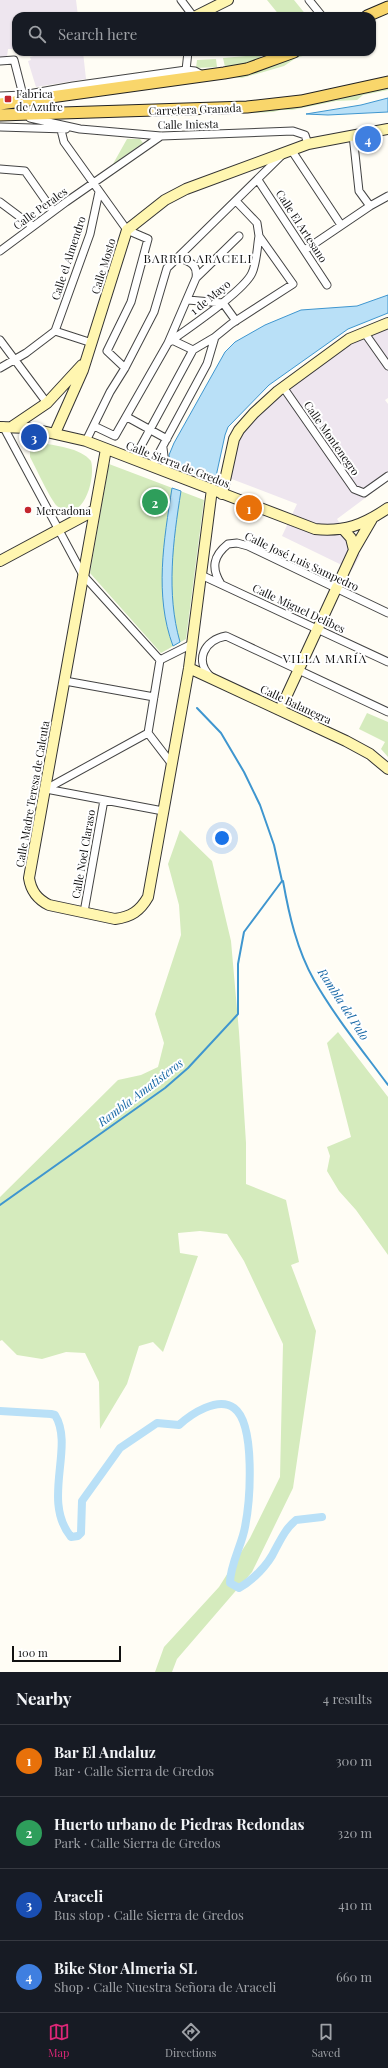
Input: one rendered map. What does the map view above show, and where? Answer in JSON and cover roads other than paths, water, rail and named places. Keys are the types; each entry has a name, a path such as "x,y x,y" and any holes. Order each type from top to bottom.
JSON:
{"main road":[{"path":"376,12 388,7"},
{"path":"0,104 29,96 204,76 247,69 283,56"},
{"name":"Carretera Granada","path":"0,115 247,107 301,101 388,82"}],"street":[{"path":"181,0 192,12"},
{"path":"203,12 228,0"},
{"path":"309,0 319,12"},
{"path":"186,70 188,56"},
{"path":"0,61 14,60 29,96"},
{"path":"0,96 29,96 186,70 195,71 204,76"},
{"name":"Calle Iniesta","path":"16,114 80,129 161,136 293,131 305,135 308,144"},
{"path":"0,127 61,130 80,129"},
{"name":"Calle Mosto","path":"55,433 86,360 127,230 165,200 186,189 308,144 388,129"},
{"path":"61,130 64,142 127,230 148,239 131,302 106,351 125,368"},
{"path":"353,135 359,191 370,206"},
{"name":"Calle Perales","path":"0,251 53,211 161,136"},
{"path":"86,442 110,392 125,368 154,312 167,268 287,153 341,225"},
{"path":"0,169 25,171 53,211"},
{"name":"Calle El Artesano","path":"258,180 327,285"},
{"name":"Calle el Almendro","path":"55,331 90,234 99,192"},
{"path":"305,250 370,206 388,196"},
{"path":"134,459 193,350 215,337 236,321 293,284 259,236 257,223 236,201"},
{"path":"0,202 32,226"},
{"path":"196,278 239,236"},
{"name":"1 de Mayo","path":"170,341 223,303 247,280 252,273 259,236"},
{"path":"94,426 115,436 170,341 188,300 196,278 197,270 194,264 178,257"},
{"path":"188,300 223,303 236,321"},
{"path":"222,494 232,444 236,434 282,387 349,339 388,324"},
{"path":"0,368 15,360 55,331 92,343"},
{"path":"364,332 388,366"},
{"path":"152,466 207,364 215,337"},
{"path":"0,340 47,403"},
{"path":"170,341 193,350"},
{"name":"Calle Mosto","path":"5,426 47,403 86,360"},
{"name":"Calle Montenegro","path":"282,387 354,489 364,493 388,476"},
{"path":"127,417 167,439"},
{"path":"5,426 83,575 160,660"},
{"name":"Calle Sierra de Gredos","path":"5,426 55,433 86,442 315,529 343,529 357,525 388,508"},
{"path":"163,448 166,472"},
{"name":"Calle Madre Teresa de Calcuta","path":"106,449 29,878 31,887 42,901 49,905 115,919 132,915 141,908 148,897 189,668 212,490"},
{"path":"0,562 95,510"},
{"path":"280,710 354,550 374,517"},
{"path":"351,538 357,525"},
{"path":"343,529 351,538 354,550"},
{"name":"Calle José Luis Sampedro","path":"221,584 214,570 215,558 228,544 237,543 248,546 388,613"},
{"name":"Calle Miguel Delibes","path":"201,575 318,628 388,662"},
{"path":"213,679 206,672 202,662 202,654 212,640 226,636 388,712"},
{"path":"160,660 192,644"},
{"path":"160,660 148,733 171,763"},
{"name":"Calle Balanegra","path":"189,668 363,750 388,769"},
{"path":"65,681 154,697"},
{"path":"46,789 148,733"},
{"path":"46,789 163,811"},
{"name":"Calle Noel Claraso","path":"84,912 104,800"}],"water":[{"path":"388,98 388,112 328,115 306,114 361,105"},
{"path":"388,295 388,313 348,329 269,385 228,427 215,481 171,465 169,455 174,443 225,352 235,342 265,325 301,310 357,306"},
{"path":"172,488 181,491 173,548 172,567 173,605 180,642 173,646 167,627 162,587 162,567 166,527"}],"waterway":[{"name":"Rambla Amatisteros","path":"0,1205 165,1088 188,1068 238,1014 238,964 244,932 282,881 274,845 260,805 244,772 221,733 197,708"},
{"name":"Rambla del Palo","path":"283,881 294,932 308,969 331,1007 388,1085"},
{"path":"0,1411 55,1415 60,1428 62,1442 58,1491 59,1507 63,1522 71,1537 78,1536 81,1533 82,1501 120,1448 157,1423 179,1425 197,1412 213,1405 220,1404 228,1405 234,1408 241,1417 246,1430 250,1464 250,1483 245,1527 232,1569 230,1583 239,1588 255,1576 264,1567 284,1534 296,1520 322,1517"}],"place":[{"name":"Fabrica de Azufre","path":"8,99"},
{"name":"Bike Stor Almeria SL","path":"368,139"},
{"name":"Araceli","path":"34,437"},
{"name":"Huerto urbano de Piedras Redondas","path":"155,502"},
{"name":"Bar El Andaluz","path":"249,508"},
{"name":"Mercadona","path":"28,510"}],"district":[{"name":"BARRIO ARACELI","path":"198,258"},
{"name":"VILLA MARÍA","path":"325,658"}]}
